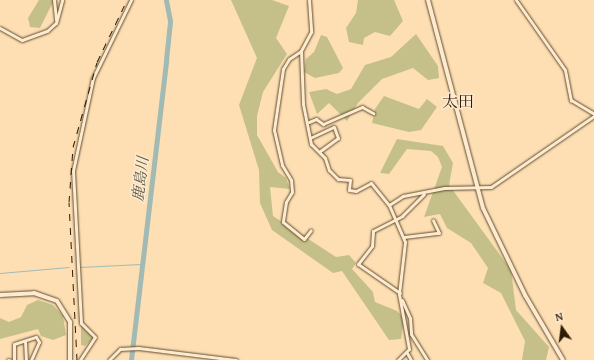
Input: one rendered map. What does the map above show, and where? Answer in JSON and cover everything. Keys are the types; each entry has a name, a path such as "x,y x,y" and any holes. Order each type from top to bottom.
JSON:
{"street":[{"path":"54,0 56,20"},
{"path":"0,28 22,40 47,31 56,20 62,0"},
{"path":"80,360 95,339 81,323 71,200 73,171 93,78 131,0"},
{"path":"309,0 311,32 301,50 288,59 284,69 274,130 282,165 291,180 292,192 286,202 283,222 304,239 311,230"},
{"path":"428,0 476,188 524,295 563,360"},
{"path":"389,205 403,196 424,194 444,188 476,188 498,183 594,115 571,100 565,70 516,0"},
{"path":"301,50 303,104 309,122 311,144 320,151 329,170 338,179 350,180 349,190 356,191 371,182 389,205 393,222 404,238 400,299 406,320 407,354 411,360"},
{"path":"309,122 316,120 323,124 362,107 373,113"},
{"path":"310,138 334,127 338,138 320,151"},
{"path":"400,293 358,264 372,246 373,231 393,222 424,194"},
{"path":"404,238 439,233 433,220"},
{"path":"0,295 34,293 57,301 70,322 70,360"},
{"path":"400,299 410,318 411,334 427,360"},
{"path":"14,360 14,344 36,338 39,342 31,360"},
{"path":"25,341 26,360"},
{"path":"109,360 123,348 138,348 236,360"},
{"path":"398,360 407,354"}],"shaded area":[{"path":"39,0 54,0 40,28 30,27 28,18"},
{"path":"231,0 272,0 289,6 276,38 287,54 263,92 257,116 257,135 278,172 286,178 290,189 270,187 273,216 336,257 349,255 356,263 352,269 373,292 375,302 397,311 404,318 401,339 389,340 342,271 333,273 272,230 260,203 259,170 239,105 257,58"},
{"path":"358,0 394,0 403,21 390,36 375,32 364,38 363,45 349,42 346,28 356,13"},
{"path":"416,34 438,66 439,78 428,80 413,68 382,79 358,103 347,121 329,103 317,114 309,92 326,89 337,94 351,89 365,65 391,57"},
{"path":"321,35 327,37 343,68 339,73 315,78 304,72 306,59 314,52"},
{"path":"384,96 419,109 427,99 437,107 421,130 409,132 372,123 375,109"},
{"path":"397,139 443,146 453,163 449,185 511,270 516,310 549,347 546,360 522,360 525,341 501,293 483,283 488,268 471,243 447,228 440,214 424,217 442,167 438,157 431,151 407,149 389,174 380,173"},
{"path":"38,300 53,305 63,316 66,335 53,340 41,336 38,329 0,339 0,318 9,322 21,317 27,305"},
{"path":"81,326 94,337 85,346 81,345"}],"waterway":[{"name":"鹿島川","path":"131,360 170,21 166,0"},
{"path":"79,267 141,264"},
{"path":"0,273 69,267"}],"railway":[{"path":"77,360 69,202 73,147 97,62 127,0"}],"district":[{"name":"太田","path":"458,101"}]}
